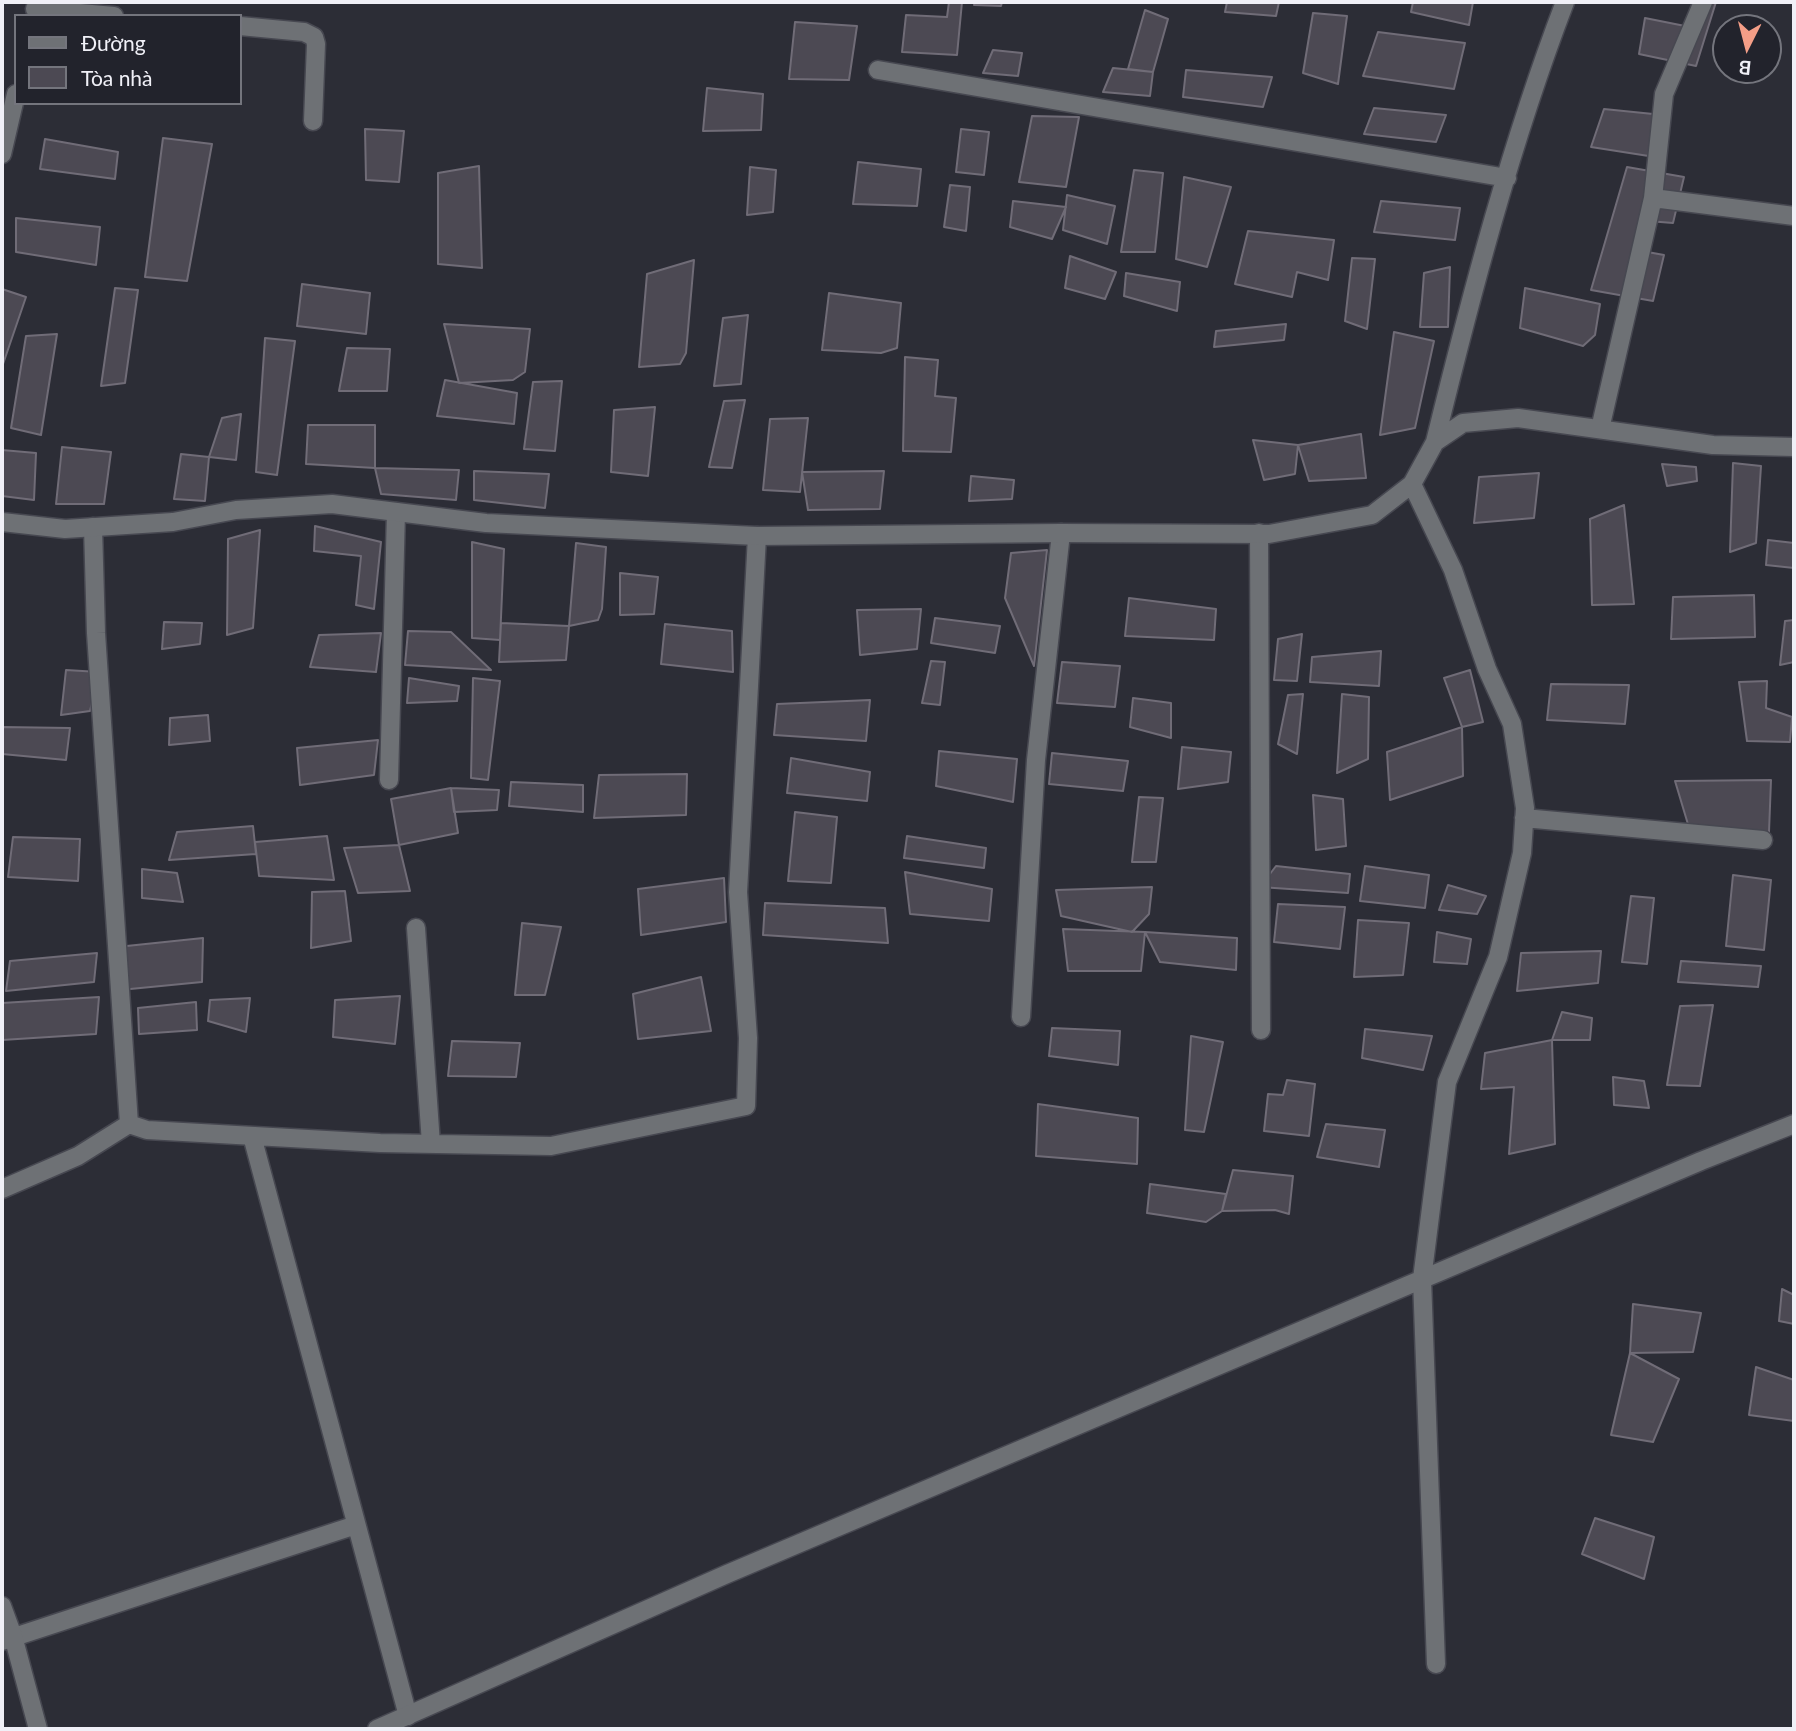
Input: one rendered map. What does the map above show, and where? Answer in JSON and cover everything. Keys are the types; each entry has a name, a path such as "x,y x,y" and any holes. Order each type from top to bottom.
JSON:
{"street":[{"path":"2,522 65,529 173,522 236,510 332,504 486,523 757,536 1259,533 1372,515 1412,484 1435,442 1534,82 1565,2"},
{"path":"1600,429 1653,198 1664,94 1703,2"},
{"path":"35,9 91,14"},
{"path":"242,26 304,32 314,37 313,121"},
{"path":"878,70 1507,178"},
{"path":"2,154 14,103"},
{"path":"1653,198 1794,216"},
{"path":"1435,442 1463,423 1518,418 1713,445 1794,447"},
{"path":"1412,484 1452,570 1487,669 1512,724 1525,808 1522,853 1498,957 1447,1082 1422,1279 1436,1664"},
{"path":"389,780 396,512"},
{"path":"93,527 96,634 128,1124"},
{"path":"1020,1017 1036,760 1061,533"},
{"path":"1259,533 1261,1030"},
{"path":"128,1124 147,1130 251,1136 551,1146 746,1106 748,1038 738,892 757,536"},
{"path":"1524,818 1763,840"},
{"path":"416,928 431,1144"},
{"path":"2,1189 78,1156 128,1124"},
{"path":"377,1729 410,1723 727,1574 1794,1124"},
{"path":"251,1136 410,1723"},
{"path":"7,1639 356,1525"},
{"path":"2,1606 7,1639 38,1729"}],"building":[{"path":"949,2 962,2 957,55 902,52 906,15 947,17"},
{"path":"975,2 1002,2 1001,6 974,5"},
{"path":"1227,2 1279,2 1276,16 1225,12"},
{"path":"1413,2 1473,2 1469,25 1411,12"},
{"path":"1698,2 1716,2 1696,66 1639,54 1645,18 1695,28"},
{"path":"1145,10 1168,19 1153,72 1128,69"},
{"path":"1313,13 1347,16 1338,84 1303,73"},
{"path":"795,22 857,26 849,80 789,79"},
{"path":"1378,32 1465,43 1454,89 1363,76"},
{"path":"993,50 1022,53 1018,76 983,73"},
{"path":"1113,68 1153,72 1150,96 1103,92"},
{"path":"1186,70 1272,77 1263,107 1183,97"},
{"path":"707,88 763,94 761,130 703,131"},
{"path":"1374,108 1446,115 1436,142 1364,134"},
{"path":"1604,109 1663,115 1655,157 1591,147"},
{"path":"1032,116 1079,117 1066,187 1019,182"},
{"path":"365,129 404,131 399,182 366,180"},
{"path":"961,129 989,132 984,175 956,172"},
{"path":"163,138 212,144 187,281 145,277"},
{"path":"45,139 118,152 115,179 40,169"},
{"path":"858,162 921,169 917,206 853,204"},
{"path":"479,166 482,268 438,264 438,173"},
{"path":"750,167 776,170 773,212 747,215"},
{"path":"1627,167 1684,177 1673,223 1648,221 1642,251 1664,255 1653,301 1591,290"},
{"path":"1134,170 1163,173 1155,252 1121,252"},
{"path":"1184,177 1231,187 1207,267 1176,259"},
{"path":"950,185 970,187 966,231 944,227"},
{"path":"1067,195 1115,206 1107,244 1063,230"},
{"path":"1013,201 1066,207 1052,239 1010,227"},
{"path":"1381,201 1460,208 1455,240 1374,232"},
{"path":"16,218 100,227 96,265 16,252"},
{"path":"1248,231 1334,240 1328,280 1297,272 1292,297 1235,284"},
{"path":"1070,256 1116,272 1105,299 1065,288"},
{"path":"1352,258 1375,259 1367,329 1345,321"},
{"path":"694,260 686,353 680,364 639,367 647,274"},
{"path":"1450,267 1448,327 1420,327 1424,273"},
{"path":"1126,273 1180,282 1177,311 1124,296"},
{"path":"302,284 370,293 366,334 297,326"},
{"path":"115,288 138,290 125,383 101,386"},
{"path":"1525,288 1600,304 1595,335 1583,346 1520,328"},
{"path":"2,289 26,297 2,367"},
{"path":"829,293 901,303 897,348 881,353 822,350"},
{"path":"748,315 741,384 714,386 723,318"},
{"path":"444,324 530,329 525,372 513,380 459,383"},
{"path":"1286,324 1284,340 1214,347 1216,331"},
{"path":"1394,332 1434,341 1415,428 1380,435"},
{"path":"57,334 41,435 11,428 26,336"},
{"path":"265,338 295,341 277,475 256,472"},
{"path":"347,348 390,349 387,391 339,391"},
{"path":"905,357 938,360 935,396 956,398 951,452 903,451"},
{"path":"445,380 517,393 514,424 437,416"},
{"path":"562,381 555,451 524,449 533,382"},
{"path":"745,400 732,468 709,467 724,401"},
{"path":"655,407 648,476 611,472 614,410"},
{"path":"241,414 236,460 209,457 222,418"},
{"path":"808,418 800,492 763,490 770,419"},
{"path":"308,425 375,425 375,468 306,464"},
{"path":"1361,434 1366,478 1309,481 1298,445"},
{"path":"1253,440 1298,445 1295,474 1264,480"},
{"path":"62,447 111,452 104,504 56,504"},
{"path":"2,450 36,453 34,500 2,496"},
{"path":"181,454 209,457 205,501 174,499"},
{"path":"1733,463 1761,466 1756,543 1730,552"},
{"path":"1662,464 1696,467 1697,481 1667,486"},
{"path":"375,468 459,470 456,500 381,494"},
{"path":"474,471 549,474 545,508 474,500"},
{"path":"884,471 880,509 808,510 802,472"},
{"path":"1539,473 1534,518 1474,523 1479,477"},
{"path":"971,476 1014,480 1012,499 969,501"},
{"path":"1624,505 1634,604 1592,605 1590,519"},
{"path":"315,526 381,542 374,609 356,605 361,556 314,551"},
{"path":"260,530 253,628 227,635 228,539"},
{"path":"1768,540 1794,543 1794,568 1766,565"},
{"path":"472,542 504,549 500,640 472,638"},
{"path":"576,543 606,547 602,609 598,620 569,626"},
{"path":"1047,550 1034,666 1005,598 1011,553"},
{"path":"620,573 658,577 654,614 620,615"},
{"path":"1754,595 1755,637 1671,639 1673,597"},
{"path":"1129,598 1216,609 1214,640 1125,636"},
{"path":"921,609 917,649 860,655 857,610"},
{"path":"935,618 1000,626 995,653 931,643"},
{"path":"1794,620 1794,662 1780,665 1785,621"},
{"path":"164,622 202,623 200,644 162,649"},
{"path":"501,623 569,626 566,660 499,662"},
{"path":"665,624 732,631 733,672 661,664"},
{"path":"408,631 451,632 491,670 405,665"},
{"path":"381,633 376,672 310,667 319,635"},
{"path":"1302,634 1297,681 1274,680 1278,639"},
{"path":"1381,651 1379,686 1310,682 1312,657"},
{"path":"931,661 945,662 940,705 922,703"},
{"path":"1062,662 1120,666 1115,707 1057,703"},
{"path":"66,670 99,672 90,711 61,715"},
{"path":"1470,670 1483,722 1462,727 1444,678"},
{"path":"409,678 459,686 457,701 407,703"},
{"path":"473,678 500,681 488,780 471,778"},
{"path":"1767,681 1766,708 1792,717 1790,742 1747,741 1739,682"},
{"path":"1551,684 1629,685 1625,724 1547,720"},
{"path":"1303,694 1297,754 1278,744 1288,695"},
{"path":"1342,694 1369,697 1368,759 1337,773"},
{"path":"1133,698 1171,703 1171,738 1130,727"},
{"path":"870,700 866,741 774,735 777,704"},
{"path":"208,715 210,741 169,745 170,718"},
{"path":"2,727 70,728 66,760 2,754"},
{"path":"1462,727 1463,776 1390,800 1387,752"},
{"path":"378,740 374,775 300,785 297,748"},
{"path":"1182,747 1231,752 1228,782 1178,789"},
{"path":"939,751 1017,759 1013,802 936,786"},
{"path":"1052,753 1128,761 1123,791 1049,784"},
{"path":"791,758 870,772 867,801 787,793"},
{"path":"687,774 686,815 594,818 599,775"},
{"path":"1771,780 1769,832 1690,831 1675,781"},
{"path":"511,782 583,785 583,812 509,806"},
{"path":"451,788 499,790 497,810 454,812"},
{"path":"451,788 458,833 399,845 391,799"},
{"path":"1313,795 1343,799 1346,846 1316,850"},
{"path":"1139,797 1163,798 1156,862 1132,862"},
{"path":"795,812 837,817 831,883 788,881"},
{"path":"253,826 256,854 169,860 177,832"},
{"path":"327,836 334,880 259,876 255,842"},
{"path":"907,836 986,848 984,868 904,858"},
{"path":"13,837 80,839 78,881 8,877"},
{"path":"399,845 410,891 358,893 344,848"},
{"path":"1276,866 1350,874 1348,893 1260,887"},
{"path":"1365,866 1429,875 1425,908 1360,901"},
{"path":"142,869 177,873 183,902 142,898"},
{"path":"905,872 992,889 989,921 910,914"},
{"path":"1733,875 1771,880 1764,950 1726,946"},
{"path":"724,878 726,922 641,935 638,889"},
{"path":"1448,885 1486,896 1477,914 1439,910"},
{"path":"1152,887 1149,914 1132,932 1061,916 1056,890"},
{"path":"345,891 351,941 311,948 312,892"},
{"path":"1631,896 1654,898 1647,964 1622,962"},
{"path":"765,903 885,908 888,943 763,935"},
{"path":"1278,904 1345,907 1340,949 1274,942"},
{"path":"1358,920 1409,923 1403,975 1354,977"},
{"path":"522,923 561,927 545,995 515,995"},
{"path":"1063,929 1145,932 1141,971 1068,971"},
{"path":"1145,932 1237,938 1236,970 1160,962"},
{"path":"1437,932 1471,939 1467,964 1434,962"},
{"path":"203,938 202,982 120,990 117,947"},
{"path":"1601,951 1598,983 1517,991 1521,953"},
{"path":"97,953 94,982 6,991 10,961"},
{"path":"1681,961 1761,966 1758,987 1678,982"},
{"path":"701,977 711,1031 638,1039 633,994"},
{"path":"400,996 395,1044 333,1037 335,1000"},
{"path":"99,997 96,1034 2,1040 2,1003"},
{"path":"250,998 246,1032 208,1021 210,1000"},
{"path":"196,1002 197,1030 139,1034 138,1008"},
{"path":"1713,1005 1700,1086 1667,1085 1680,1006"},
{"path":"1562,1012 1592,1018 1590,1040 1552,1040"},
{"path":"1052,1028 1120,1031 1118,1065 1049,1056"},
{"path":"1365,1029 1432,1036 1423,1070 1362,1058"},
{"path":"1191,1036 1223,1042 1204,1132 1185,1130"},
{"path":"1552,1040 1555,1144 1509,1154 1514,1087 1481,1089 1485,1053"},
{"path":"452,1041 520,1043 516,1077 448,1076"},
{"path":"1613,1077 1644,1081 1649,1108 1614,1105"},
{"path":"1287,1080 1315,1084 1309,1136 1264,1131 1268,1094 1283,1095"},
{"path":"1038,1104 1138,1118 1137,1164 1036,1156"},
{"path":"1326,1124 1385,1130 1379,1167 1317,1157"},
{"path":"1233,1170 1293,1176 1289,1214 1275,1210 1222,1211"},
{"path":"1150,1184 1226,1194 1222,1211 1206,1222 1147,1213"},
{"path":"1782,1289 1794,1295 1794,1324 1779,1321"},
{"path":"1633,1304 1701,1313 1693,1352 1630,1353"},
{"path":"1630,1353 1679,1379 1653,1442 1611,1435"},
{"path":"1756,1367 1794,1380 1794,1421 1749,1415"},
{"path":"1595,1518 1654,1537 1644,1579 1582,1554"}]}
